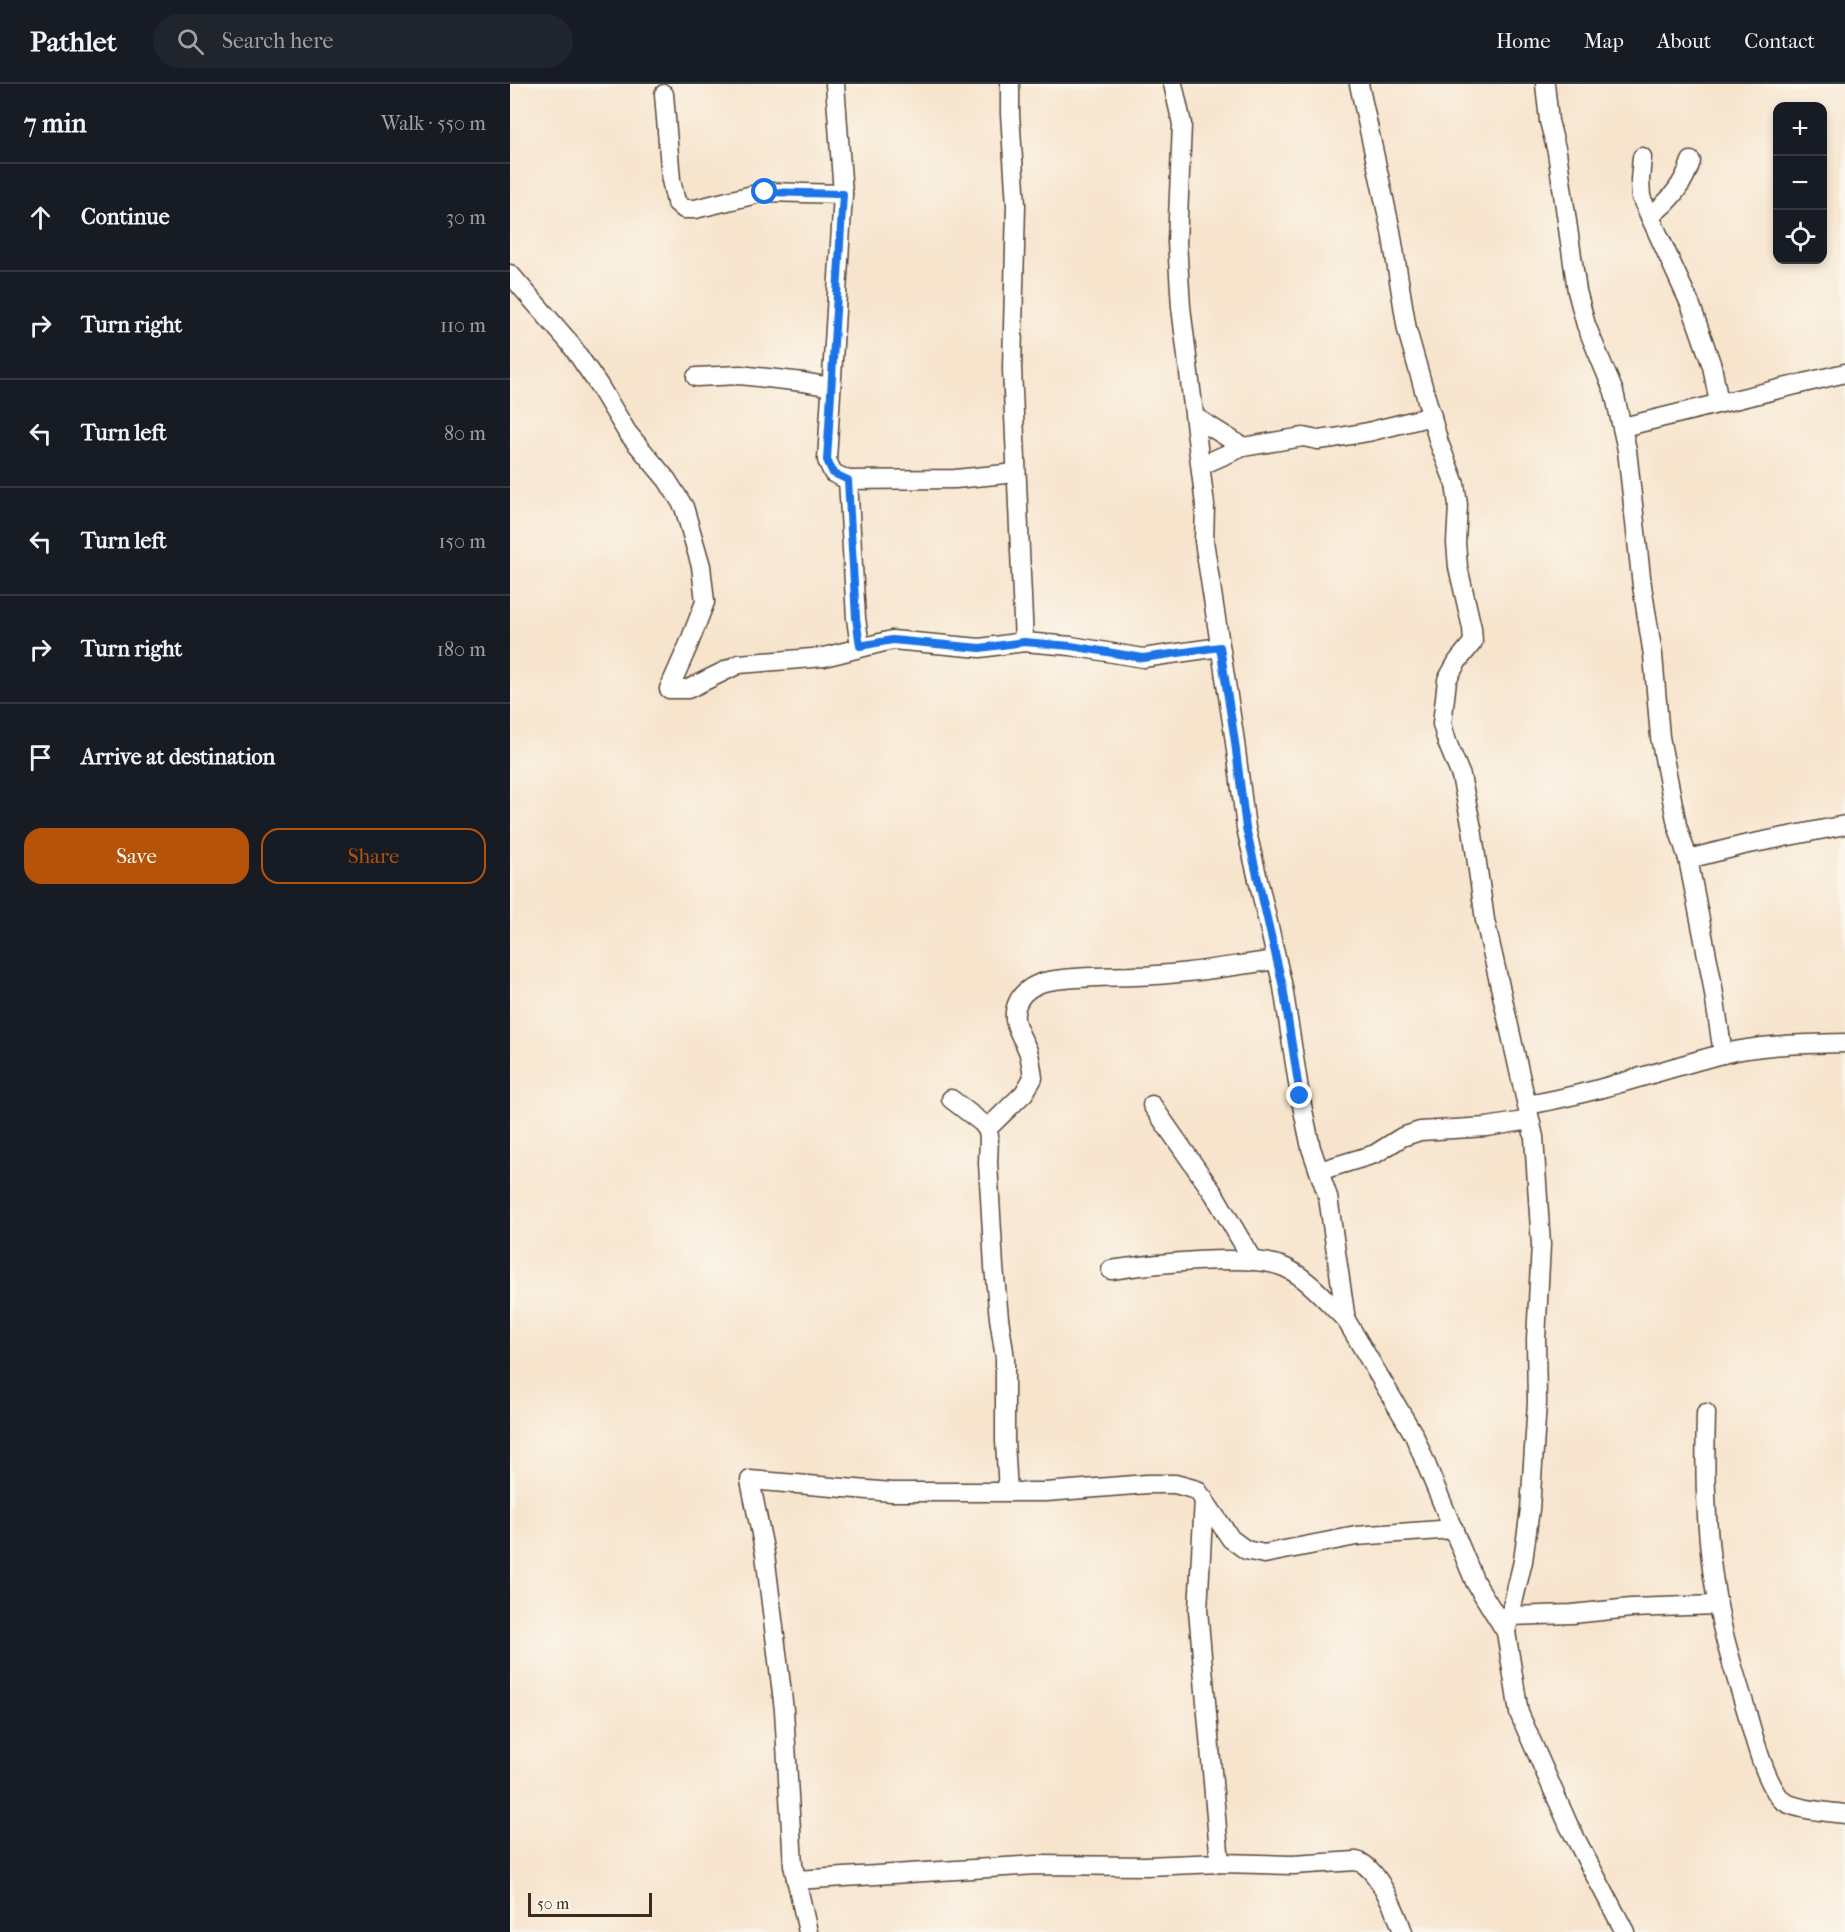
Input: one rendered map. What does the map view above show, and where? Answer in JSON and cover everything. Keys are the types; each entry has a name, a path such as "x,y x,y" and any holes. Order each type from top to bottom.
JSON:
{"street":[{"path":"835,84 843,194 827,460 833,473 848,480 955,479 1016,473"},
{"path":"1010,84 1016,205 1012,369 1024,642"},
{"path":"1173,84 1182,124 1176,242 1181,307 1202,465 1205,505 1204,541 1246,828 1283,987 1300,1096 1311,1148 1328,1197 1346,1320"},
{"path":"1359,84 1391,231 1407,330 1439,443 1455,484 1458,505 1456,543 1458,567 1473,642 1457,662 1447,680 1443,724 1447,742 1461,777 1472,828 1485,920 1534,1137 1541,1245 1536,1339 1537,1403 1530,1509 1523,1562 1508,1624 1519,1713 1569,1826 1625,1932"},
{"path":"1545,84 1577,291 1586,325 1614,392 1623,427 1642,586 1653,655 1660,737 1677,825 1688,859 1712,981 1723,1054"},
{"path":"664,94 671,180 676,202 684,209 695,209 765,192 843,194"},
{"path":"1642,156 1641,196 1691,306 1712,366 1719,403"},
{"path":"1650,216 1668,203 1687,177 1691,161"},
{"path":"510,274 569,342 627,432 667,480 684,507 701,566 705,602 669,689 688,689 739,664 824,657 860,646 892,640 980,648 1024,642 1071,646 1143,658 1220,647"},
{"path":"1623,427 1845,373"},
{"path":"696,377 740,375 831,387"},
{"path":"1202,465 1243,447 1303,436 1318,440 1334,438 1432,416"},
{"path":"1195,417 1243,447"},
{"path":"848,480 856,618 860,646"},
{"path":"1688,859 1744,845 1845,825"},
{"path":"987,1129 1024,1093 1033,1078 1028,1053 1015,1027 1014,1015 1024,993 1034,986 1046,982 1112,975 1171,973 1276,960"},
{"path":"1319,1171 1375,1154 1402,1137 1420,1131 1486,1127 1568,1098 1723,1054 1803,1043 1845,1043"},
{"path":"951,1099 975,1116 987,1129 994,1267 1005,1358 1005,1441 1008,1492"},
{"path":"1152,1105 1214,1194 1253,1261"},
{"path":"1111,1270 1159,1264 1253,1261 1284,1267 1298,1275 1346,1320 1414,1435 1475,1582 1508,1624"},
{"path":"1706,1413 1705,1483 1709,1546 1717,1605 1753,1734 1769,1777 1781,1799 1800,1807 1845,1814"},
{"path":"808,1932 793,1865 784,1710 765,1554 750,1480 892,1492 1046,1492 1174,1484 1197,1490 1231,1539 1246,1550 1264,1554 1356,1536 1454,1529"},
{"path":"1203,1499 1198,1610 1220,1863"},
{"path":"1508,1624 1631,1608 1717,1605"},
{"path":"796,1880 1036,1865 1146,1866 1220,1863 1293,1865 1356,1861 1363,1862 1372,1871 1396,1912 1403,1932"}],"route":[{"path":"765,192 843,194 827,460 833,473 848,480 856,618 860,646 892,640 980,648 1024,642 1071,646 1143,658 1220,647 1246,828 1283,987 1300,1096"}]}
